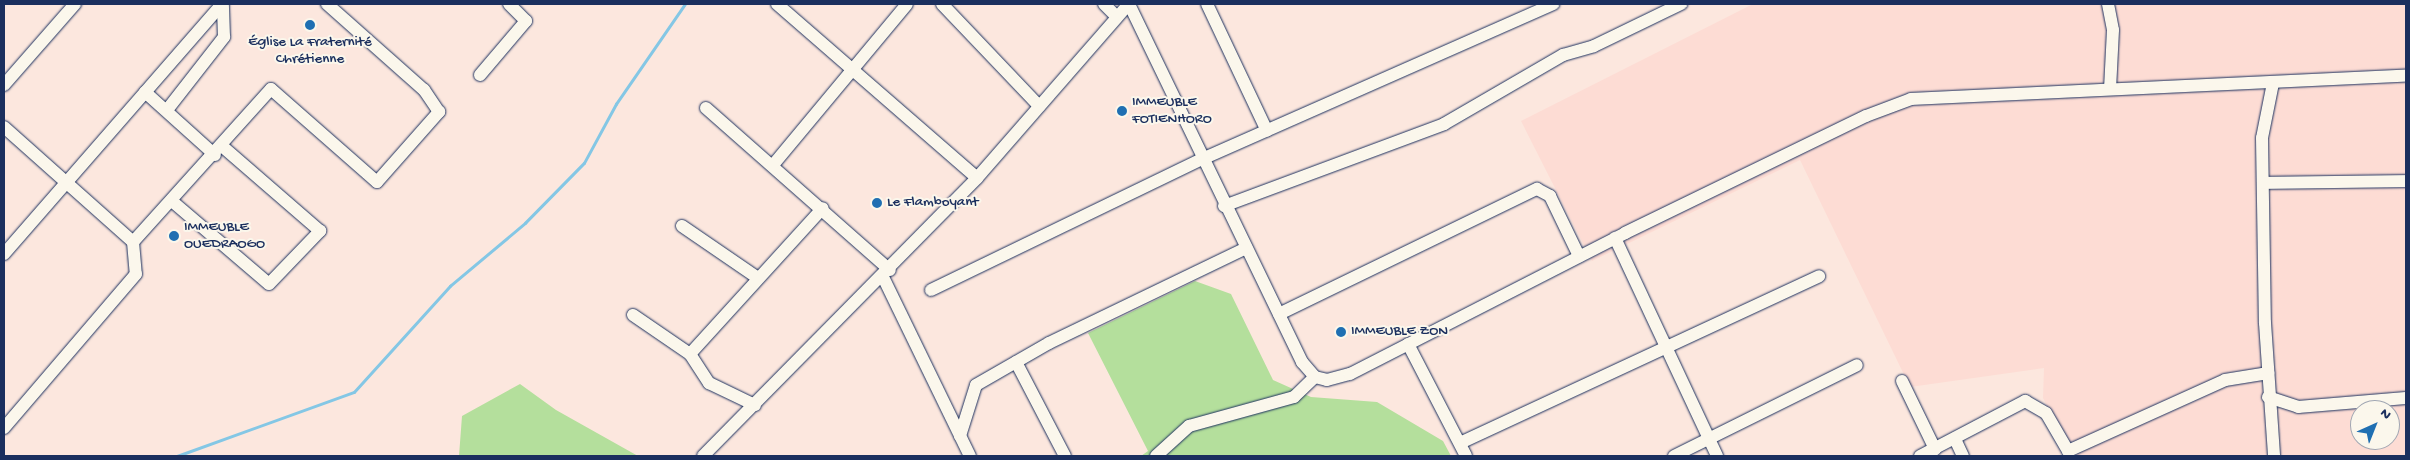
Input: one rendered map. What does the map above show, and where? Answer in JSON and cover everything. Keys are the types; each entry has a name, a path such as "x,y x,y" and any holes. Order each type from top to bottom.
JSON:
{"street":[{"path":"4,85 75,4"},
{"path":"4,254 222,4"},
{"path":"167,110 224,38 222,4"},
{"path":"4,428 134,279 133,242 173,202 274,89 380,182 439,112 424,90 327,4"},
{"path":"480,75 526,21 509,4"},
{"path":"776,4 977,178"},
{"path":"773,165 907,4"},
{"path":"942,4 1039,106"},
{"path":"1104,4 1117,16"},
{"path":"703,456 886,274 977,178 1129,4 1224,206 1302,362 1315,377 1327,380 1350,374 1615,238 1866,116 1911,99 2406,76"},
{"path":"1207,4 1266,131"},
{"path":"931,290 1202,159 1553,4"},
{"path":"1224,206 1444,124 1563,55 1594,46 1681,4"},
{"path":"2107,5 2113,30 2110,89"},
{"path":"2273,83 2262,138 2268,397 2274,456"},
{"path":"145,92 320,232 269,284 173,202"},
{"path":"706,108 823,208 886,274 970,456"},
{"path":"4,127 133,242"},
{"path":"2263,183 2406,181"},
{"path":"1279,314 1510,198 1537,189 1550,196 1579,256"},
{"path":"690,354 823,208"},
{"path":"682,226 758,278"},
{"path":"1615,238 1667,346 1716,456"},
{"path":"960,436 972,388 1016,362 1246,248"},
{"path":"1460,443 1819,276"},
{"path":"633,315 690,354 709,383 754,405"},
{"path":"1408,344 1466,456"},
{"path":"1016,362 1065,456"},
{"path":"1674,456 1856,365"},
{"path":"1920,456 2025,401 2038,405 2046,413 2068,451 2225,380 2268,373"},
{"path":"1156,456 1163,445 1189,426 1294,397 1315,377"},
{"path":"1902,381 1935,449"},
{"path":"2268,397 2298,407 2406,398"},
{"path":"1955,439 1963,456"}],"shaded area":[{"path":"1753,4 2406,4 2406,456 2073,456 2043,398 2044,368 1910,387 1800,160 1592,261 1521,121"}],"green space":[{"path":"1195,281 1231,294 1273,380 1311,397 1377,402 1443,441 1451,456 1141,456 1148,451 1088,333"},
{"path":"520,384 556,410 638,456 459,456 462,416"}],"waterway":[{"path":"177,456 354,392 450,286 525,223 584,163 616,104 685,4"}],"place":[{"name":"Église La Fraternité Chrétienne","path":"310,25"},
{"name":"IMMEUBLE FOTIENHORO","path":"1122,111"},
{"name":"Le Flamboyant","path":"877,203"},
{"name":"IMMEUBLE OUEDRAOGO","path":"174,236"},
{"name":"IMMEUBLE ZON","path":"1341,332"}]}
